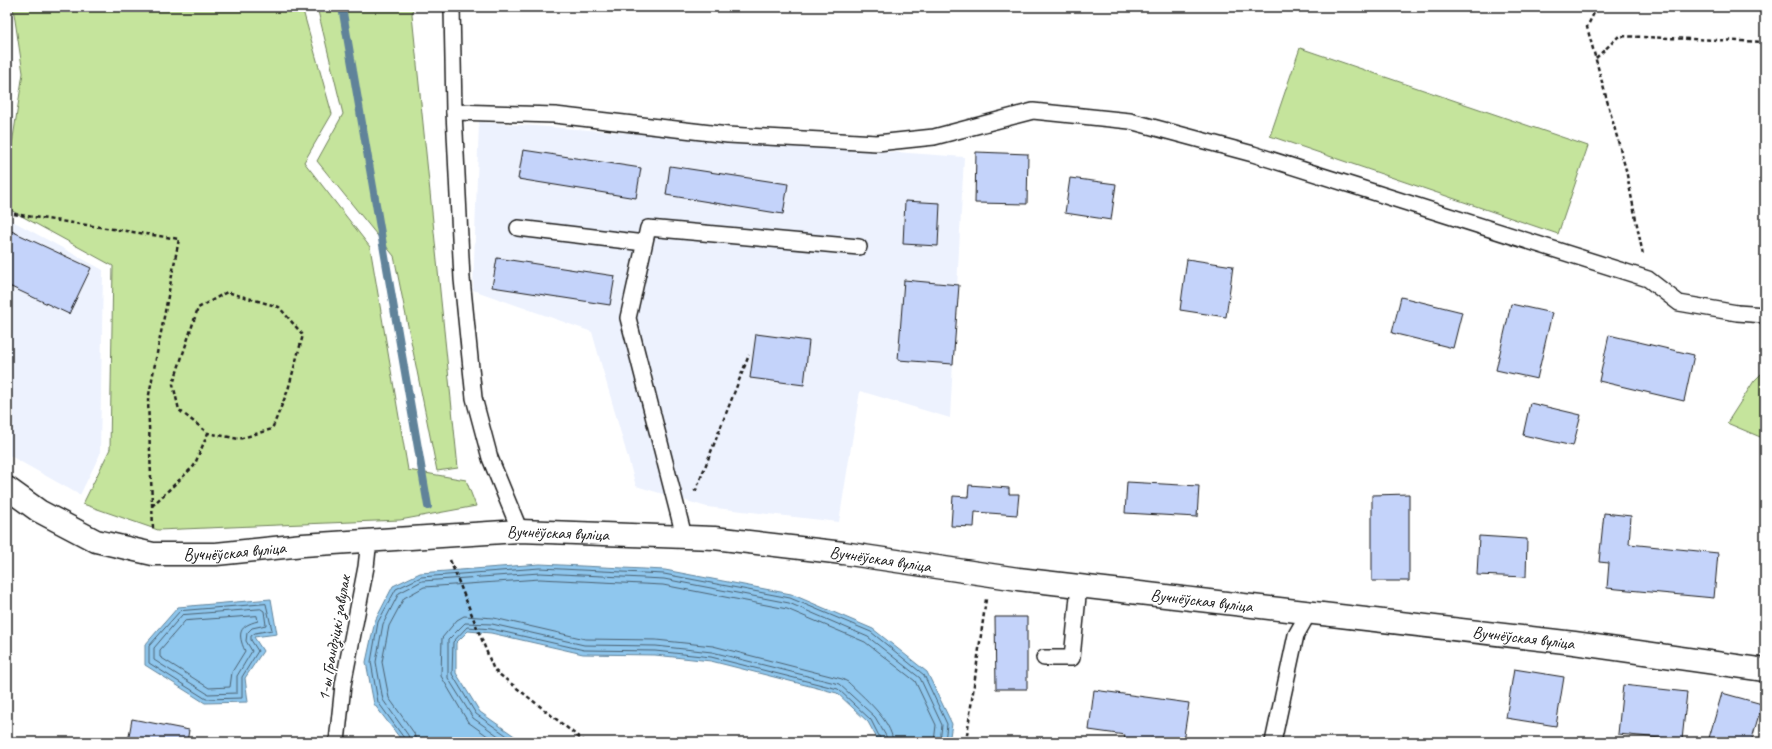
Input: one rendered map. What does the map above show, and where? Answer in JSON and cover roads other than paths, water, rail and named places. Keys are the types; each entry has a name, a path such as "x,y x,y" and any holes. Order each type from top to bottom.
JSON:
{"street":[{"name":"Вучнёўская вуліца","path":"7,488 39,511 96,541 153,554 216,554 369,540 520,531 714,538 843,553 990,575 1079,586 1574,643 1765,670"}],"lane":[{"path":"452,7 454,112 462,279 474,398 490,458 520,531"},
{"path":"454,112 555,115 728,135 877,143 934,136 1033,111 1130,121 1253,154 1648,278 1679,303 1737,313 1765,315"},
{"path":"518,228 644,243"},
{"path":"684,536 628,318 648,228 859,247"},
{"name":"1-ы Грандзіцкі завулак","path":"337,742 343,685 366,567 369,540"},
{"path":"1044,658 1072,658 1079,586"},
{"path":"1273,742 1296,635 1309,612"}],"water":[{"path":"540,564 665,570 791,594 873,629 927,672 952,724 949,742 879,742 868,722 837,693 711,661 655,655 583,654 491,633 468,631 456,643 456,673 480,712 523,742 403,742 374,704 366,662 375,621 393,586 420,573"},
{"path":"271,599 277,634 254,637 263,651 245,678 248,702 205,703 145,665 145,645 178,607"}],"waterway":[{"path":"342,7 428,506"}]}
